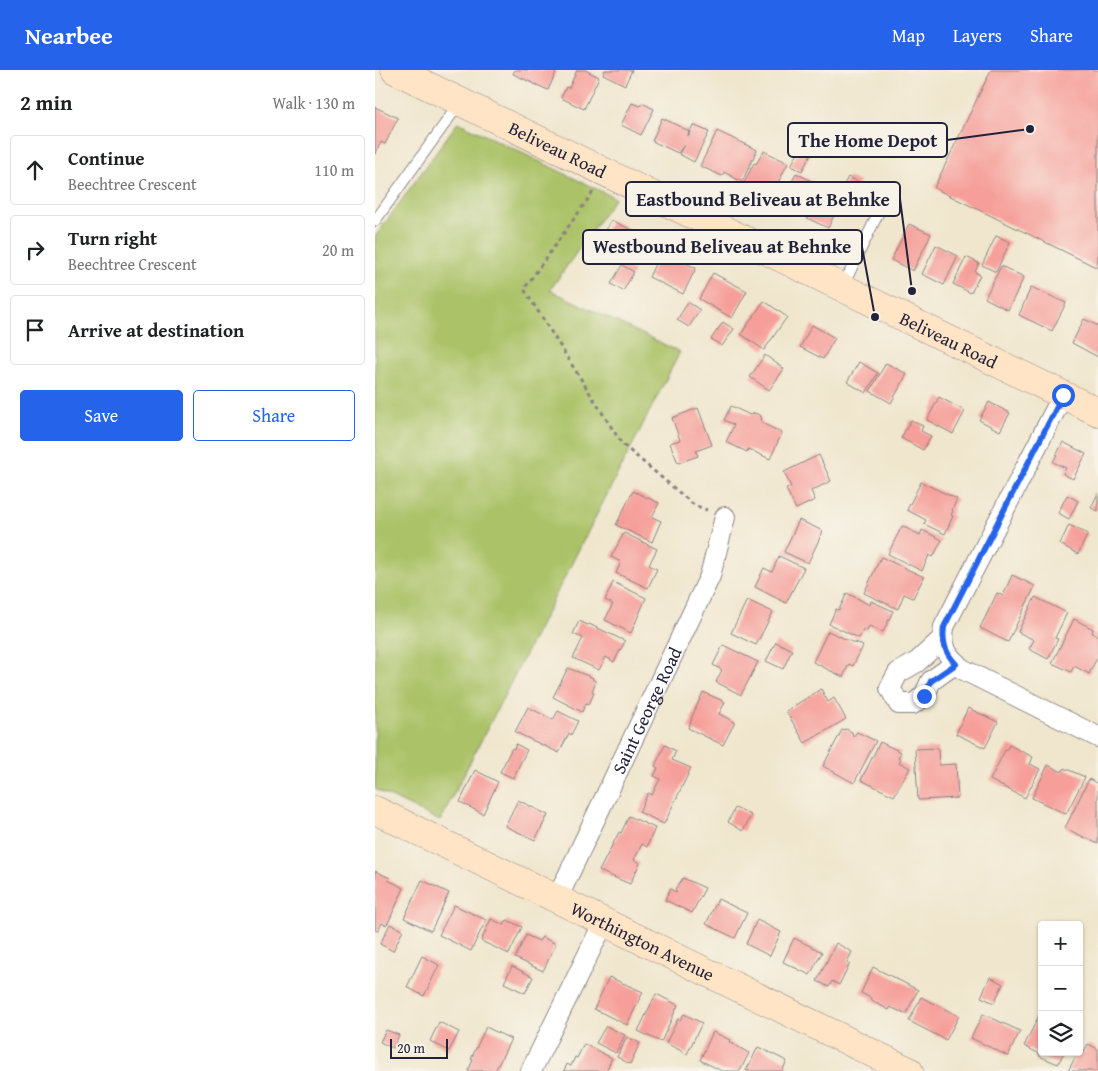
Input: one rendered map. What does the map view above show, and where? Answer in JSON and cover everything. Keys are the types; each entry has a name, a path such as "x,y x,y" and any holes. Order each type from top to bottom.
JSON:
{"street":[{"name":"Beliveau Road","path":"395,70 1098,412"},
{"path":"1063,395 944,627 943,638 950,658 962,669 1098,737"},
{"name":"Saint George Road","path":"557,899 711,576 725,518"},
{"path":"943,638 917,662 898,673 890,688 899,704 913,704 924,696 931,681 956,664"},
{"name":"Worthington Avenue","path":"375,810 909,1071"},
{"path":"531,1071 604,922"}],"lane":[{"path":"375,221 460,102"},
{"path":"842,287 891,188"}],"path":[{"path":"598,186 524,289 622,444 694,505 725,518"}],"green space":[{"path":"458,122 615,198 550,290 680,352 440,821 375,789 375,237"}],"building":[{"path":"515,70 557,70 548,90 513,74"},
{"path":"577,70 585,70 599,77 584,109 561,98 566,87 569,88"},
{"path":"605,70 632,70 625,85 603,74"},
{"path":"991,70 1098,70 1098,268 934,188"},
{"path":"632,103 640,106 642,103 654,109 641,135 621,125"},
{"path":"375,107 398,118 385,144 381,142 375,154"},
{"path":"662,118 689,131 688,136 693,125 709,132 694,162 679,154 684,145 678,153 652,141"},
{"path":"717,131 757,150 742,182 724,172 722,176 700,166"},
{"path":"803,142 814,148 802,171 791,166"},
{"path":"764,151 788,163 773,193 759,186 756,192 743,185 754,163 756,164"},
{"path":"796,173 817,184 802,215 781,205"},
{"path":"848,177 859,182 850,200 839,194"},
{"path":"820,191 841,201 828,228 807,218"},
{"path":"611,220 632,230 620,257 598,247"},
{"path":"909,224 931,234 913,271 891,260"},
{"path":"996,236 1010,242 996,272 982,265"},
{"path":"936,245 958,256 944,285 922,274"},
{"path":"661,251 696,268 683,294 649,277"},
{"path":"966,257 979,263 975,272 980,275 971,293 953,284"},
{"path":"622,265 634,272 623,291 611,284"},
{"path":"1001,266 1024,277 1008,310 985,298"},
{"path":"713,273 747,291 732,318 699,299"},
{"path":"1031,287 1066,303 1052,331 1019,315"},
{"path":"764,301 787,317 764,350 741,334"},
{"path":"688,302 700,310 689,327 677,320"},
{"path":"1084,319 1098,326 1098,357 1072,343"},
{"path":"723,322 734,329 722,346 711,339"},
{"path":"812,325 835,338 823,359 800,347"},
{"path":"765,355 784,369 769,390 750,377"},
{"path":"859,362 878,373 866,393 847,382"},
{"path":"886,363 907,374 891,403 870,391"},
{"path":"939,397 965,411 953,434 927,420"},
{"path":"989,402 1010,413 1000,431 979,420"},
{"path":"731,406 750,415 755,413 761,416 762,423 782,433 770,459 748,449 747,452 726,442 734,425 724,420"},
{"path":"698,408 712,445 696,451 698,456 678,463 670,443 680,440 672,418"},
{"path":"911,420 923,426 921,431 931,436 923,450 901,438"},
{"path":"1063,442 1086,454 1073,479 1063,474 1066,468 1053,462"},
{"path":"819,455 831,481 811,491 815,500 796,509 786,489 791,487 784,472"},
{"path":"921,482 957,499 952,510 951,515 953,516 945,534 924,524 926,520 907,510"},
{"path":"633,491 659,503 652,517 661,521 652,542 616,525"},
{"path":"1098,493 1098,511 1091,508"},
{"path":"1067,495 1078,501 1069,519 1058,513"},
{"path":"799,520 823,531 808,563 784,552"},
{"path":"1069,525 1088,534 1078,554 1060,544"},
{"path":"902,526 920,535 922,530 942,540 933,557 929,555 922,571 888,554"},
{"path":"624,533 657,549 649,565 657,569 648,588 616,573 621,562 611,557"},
{"path":"779,556 804,568 786,603 755,587 764,568 772,572"},
{"path":"881,557 924,577 913,598 904,594 898,609 864,593"},
{"path":"1012,575 1035,586 1008,642 980,628 997,593 1003,596"},
{"path":"613,582 646,598 631,633 605,620 613,604 605,600"},
{"path":"847,593 870,605 871,601 893,611 883,632 869,626 867,631 864,629 859,638 829,624 836,609 839,610"},
{"path":"1035,597 1067,613 1055,638 1058,639 1048,659 1029,649 1034,640 1018,632"},
{"path":"747,600 773,612 756,645 731,633"},
{"path":"1074,619 1093,629 1092,633 1098,636 1098,656 1089,674 1074,666 1071,672 1052,663"},
{"path":"579,621 625,641 614,662 606,657 599,670 573,658 583,638 573,634"},
{"path":"828,631 863,646 853,666 849,664 843,677 813,662"},
{"path":"776,642 792,650 783,669 766,661"},
{"path":"723,645 758,662 741,695 716,682 722,670 713,665"},
{"path":"568,668 593,678 596,682 589,704 586,703 582,712 553,697"},
{"path":"821,689 828,702 834,698 846,719 805,743 786,711"},
{"path":"703,692 725,702 719,714 735,722 723,745 688,728"},
{"path":"528,707 553,720 558,711 578,721 571,735 569,733 559,753 515,732"},
{"path":"968,708 998,722 985,748 956,734"},
{"path":"846,729 852,732 853,737 857,732 876,741 854,783 823,766 842,730"},
{"path":"880,742 901,752 898,757 901,759 899,762 910,768 894,796 861,780"},
{"path":"516,744 527,750 513,778 500,772"},
{"path":"665,745 676,751 672,760 691,768 664,824 639,812 648,793 652,795 660,779 654,776 658,768 655,766"},
{"path":"1009,745 1033,757 1030,764 1040,769 1025,798 990,780"},
{"path":"938,748 939,765 956,764 958,798 918,800 915,749"},
{"path":"1048,765 1062,772 1064,768 1085,777 1066,814 1032,798"},
{"path":"475,770 498,782 483,814 460,802"},
{"path":"1089,779 1098,784 1098,844 1065,828"},
{"path":"518,800 548,815 535,840 505,826"},
{"path":"735,808 751,815 743,831 728,822"},
{"path":"629,816 655,828 647,847 642,844 634,860 640,863 630,884 599,871"},
{"path":"375,871 390,878 388,880 404,888 388,923 386,925 382,923 378,931 375,930"},
{"path":"683,878 705,888 692,913 665,900 670,889 677,891 675,889"},
{"path":"422,880 449,893 431,931 404,918"},
{"path":"718,899 747,913 735,938 706,924"},
{"path":"454,905 486,920 471,951 439,935"},
{"path":"491,919 504,925 507,920 522,927 509,954 481,941"},
{"path":"757,920 781,932 770,956 746,944"},
{"path":"390,924 403,930 393,951 380,944"},
{"path":"526,935 539,941 542,937 556,944 543,971 515,958"},
{"path":"794,938 822,952 810,975 783,962"},
{"path":"836,943 852,952 847,962 850,963 839,985 832,981 829,987 817,981"},
{"path":"422,956 439,965 424,996 407,987"},
{"path":"512,966 533,977 525,993 504,983"},
{"path":"873,967 918,990 906,1014 890,1007 889,1010 861,993"},
{"path":"609,977 643,992 627,1025 594,1009"},
{"path":"990,977 1003,984 994,1003 981,997"},
{"path":"656,994 678,1005 661,1042 638,1031"},
{"path":"921,997 959,1016 946,1040 909,1021"},
{"path":"684,1014 702,1023 687,1054 666,1043 678,1019 680,1020"},
{"path":"983,1014 1020,1031 1008,1056 971,1038"},
{"path":"1038,1017 1038,1053 1024,1046"},
{"path":"439,1022 459,1032 449,1051 430,1041"},
{"path":"606,1026 625,1035 616,1053 596,1043"},
{"path":"486,1027 511,1039 495,1071 468,1071 473,1060 471,1059"},
{"path":"386,1030 399,1035 393,1048 380,1042"},
{"path":"713,1032 730,1040 729,1042 749,1053 740,1071 722,1071 700,1060"},
{"path":"627,1037 640,1043 630,1064 617,1057"},
{"path":"584,1044 612,1058 606,1071 564,1071 567,1064 571,1066 575,1057 577,1058"},
{"path":"1088,1044 1098,1049 1098,1071 1068,1071 1076,1056 1083,1056"},
{"path":"758,1047 787,1061 782,1071 746,1071"},
{"path":"1039,1056 1062,1056 1058,1064"}],"place":[{"name":"The Home Depot","path":"1030,129"},
{"name":"Eastbound Beliveau at Behnke","path":"912,291"},
{"name":"Westbound Beliveau at Behnke","path":"875,317"}],"route":[{"path":"924,696 931,681 956,664 950,658 945,648 943,638 944,627 1063,395"}]}
